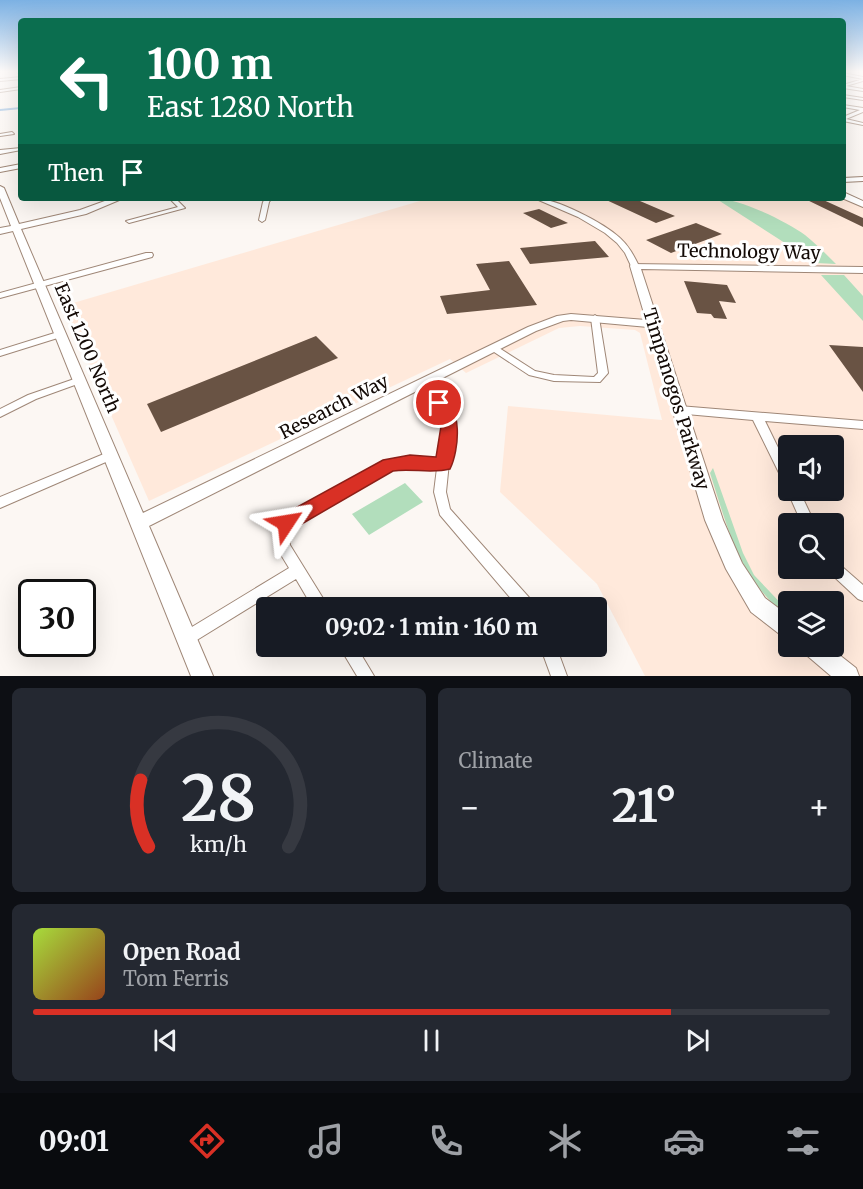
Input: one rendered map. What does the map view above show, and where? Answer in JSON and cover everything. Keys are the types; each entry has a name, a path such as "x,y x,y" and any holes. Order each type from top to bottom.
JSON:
{"main road":[{"path":"846,196 863,204"}],"street":[{"path":"846,106 863,109"},
{"path":"846,118 863,109"},
{"path":"846,120 863,124"},
{"path":"0,135 12,133"},
{"path":"0,152 18,149"},
{"path":"0,170 18,167"},
{"path":"846,180 863,179"},
{"name":"East 1200 North","path":"0,188 202,676"},
{"path":"0,231 83,212 112,201"},
{"path":"129,221 182,208 175,201"},
{"path":"261,220 267,201"},
{"name":"Timpanogos Parkway","path":"544,201 587,220 614,236 627,249 635,266 651,324 714,520 735,569 758,604 778,620"},
{"path":"0,296 149,255"},
{"name":"Technology Way","path":"635,266 863,270"},
{"name":"Research Way","path":"139,523 493,348 561,318 595,318 651,324"},
{"path":"493,348 532,373 554,378 597,380 603,373 595,318"},
{"path":"0,354 61,334"},
{"path":"0,412 32,397 80,380"},
{"path":"418,385 449,414 440,492 444,511 519,597"},
{"path":"679,410 863,425"},
{"path":"757,416 778,459"},
{"path":"0,503 111,455"},
{"path":"315,597 281,538 281,530 292,519 389,465 410,462 443,464"},
{"path":"187,638 298,570"},
{"path":"844,577 863,594"},
{"path":"354,657 366,676"},
{"path":"552,657 559,676"},
{"path":"825,657 848,676"}],"shaded area":[{"path":"846,200 863,208 863,676 645,676 607,603 607,597 604,597 597,584 500,492 508,406 662,420 640,333 635,330 580,326 559,328 466,373 450,359 149,501 63,306 420,201"}],"green space":[{"path":"720,201 732,201 749,206 786,223 805,235 836,264 816,263"},
{"path":"821,275 844,275 863,296 863,321"},
{"path":"713,468 743,553 754,575 778,600 778,609 758,586 738,553 710,473"},
{"path":"405,483 423,502 369,535 352,514"}],"building":[{"path":"608,201 640,201 675,216 656,223"},
{"path":"809,201 826,201 863,218 863,227"},
{"path":"539,209 568,223 551,228 523,213"},
{"path":"696,223 722,234 671,253 646,240"},
{"path":"595,241 609,257 530,264 520,248"},
{"path":"509,261 537,305 447,314 440,296 490,290 476,264"},
{"path":"684,281 727,285 736,303 719,301 727,319 697,313"},
{"path":"316,336 338,358 161,432 147,404"},
{"path":"829,345 863,347 863,392"}],"waterway":[{"path":"0,110 18,108"}],"route":[{"path":"286,523 389,465 410,462 443,464 450,420 446,409 439,403"}]}
